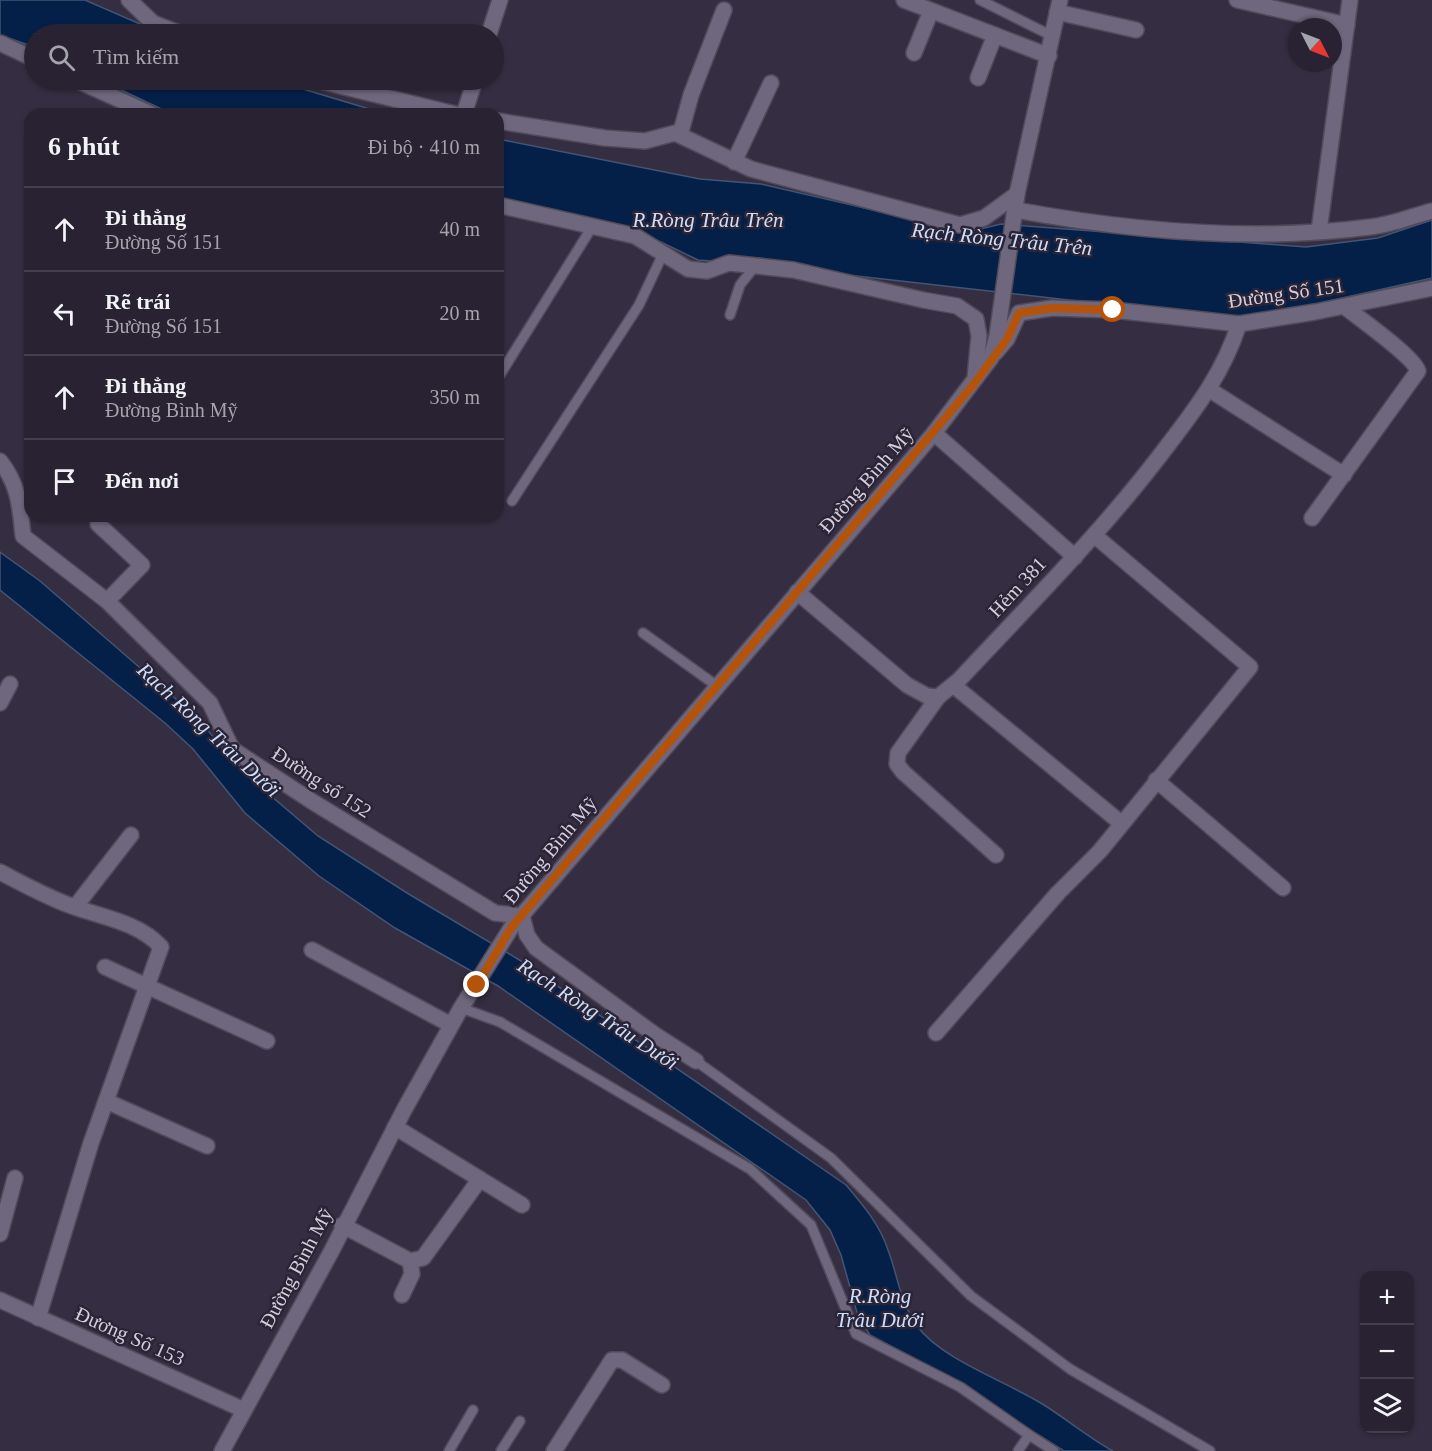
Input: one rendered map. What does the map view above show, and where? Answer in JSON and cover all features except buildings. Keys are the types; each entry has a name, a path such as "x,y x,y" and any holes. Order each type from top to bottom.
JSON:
{"street":[{"path":"129,0 156,24"},
{"path":"492,24 500,0"},
{"path":"904,0 1049,56"},
{"path":"1237,0 1347,25"},
{"path":"1319,231 1350,0"},
{"path":"1136,30 1059,6 1017,194 1015,215 1135,227 1248,233 1372,227 1432,211"},
{"path":"680,135 691,95 724,9"},
{"path":"914,53 931,11"},
{"path":"978,78 995,35"},
{"path":"0,44 24,55"},
{"path":"735,162 771,83"},
{"path":"98,90 139,108"},
{"path":"356,90 430,108"},
{"path":"466,108 472,90"},
{"path":"504,122 645,141 675,133 751,169 960,225 984,218 1017,194"},
{"path":"504,206 635,236 688,269 707,271 729,263 793,270 957,306 976,319 979,336 974,384"},
{"name":"Đường Bình Mỹ","path":"222,1451 331,1252 342,1225 395,1126 451,1025 511,928 934,433 974,384 991,358 997,336 1015,215"},
{"name":"Đường Số 151","path":"991,358 1007,339 1019,313 1052,308 1161,314 1239,324 1345,307 1432,288"},
{"path":"1312,518 1418,371 1412,362 1345,307"},
{"name":"Hẻm 381","path":"996,855 897,764 898,753 938,697 953,685 1075,557 1144,478 1210,390 1225,363 1239,324"},
{"path":"1210,390 1344,475"},
{"path":"934,433 1075,557"},
{"name":"Đường số 152","path":"0,461 13,478 21,508 23,537 108,601 210,703 232,749 313,802 495,913 522,916"},
{"path":"21,508 24,504"},
{"path":"98,524 142,565 108,601"},
{"path":"936,1033 1058,893 1100,850 1250,667 1094,535"},
{"path":"797,592 907,685 927,696 938,697"},
{"path":"0,703 10,684"},
{"path":"953,685 1120,823"},
{"path":"1156,780 1283,888"},
{"path":"75,908 131,835"},
{"path":"0,872 75,908 104,915 153,939 161,947 106,1101 38,1318"},
{"path":"522,916 528,935 536,948 696,1062"},
{"path":"312,950 451,1025"},
{"path":"105,967 267,1041"},
{"path":"106,1101 207,1146"},
{"path":"395,1126 522,1205"},
{"path":"0,1234 15,1178"},
{"path":"342,1225 410,1261 423,1258 480,1179"},
{"path":"402,1295 412,1274 410,1261"},
{"name":"Đương Số 153","path":"0,1300 244,1410"},
{"path":"554,1451 612,1360 622,1360 662,1385"}],"lane":[{"path":"980,0 1053,36"},
{"path":"504,368 592,227"},
{"path":"512,501 639,305 663,254"},
{"path":"730,315 740,285 756,265"},
{"path":"643,633 717,686"},
{"path":"461,1008 500,1022 750,1168 811,1225 856,1335 960,1388 1054,1451"},
{"path":"696,1062 831,1158 971,1296 1070,1369 1210,1451"},
{"path":"449,1451 473,1410"},
{"path":"501,1451 520,1421"},
{"path":"1018,1451 1029,1435"}],"water":[{"path":"0,0 85,0 140,24 24,24 24,43 0,35"},
{"path":"121,90 306,90 366,108 159,108"},
{"name":"R.Ròng Trâu Trên","path":"504,140 700,179 761,184 968,232 1001,224 1306,247 1378,238 1432,220 1432,278 1289,310 1227,318 830,273 760,258 728,256 712,261 698,260 661,242 629,231 504,201"},
{"name":"R.Ròng Trâu Dưới","path":"0,552 40,581 192,713 251,779 318,836 407,893 521,961 846,1185 876,1224 885,1241 911,1317 928,1338 976,1370 1044,1405 1113,1451 1064,1451 930,1367 870,1335 858,1316 841,1255 830,1230 806,1200 498,986 395,928 319,876 245,813 193,749 165,723 0,590"}],"route":[{"path":"477,985 511,928 974,384 1007,339 1019,313 1052,308 1113,310"}],"water label":[{"name":"Rạch Ròng Trâu Trên","path":"1002,239"},
{"name":"Rạch Ròng Trâu Dưới","path":"209,730"},
{"name":"Rạch Ròng Trâu Dưới","path":"598,1014"}]}
